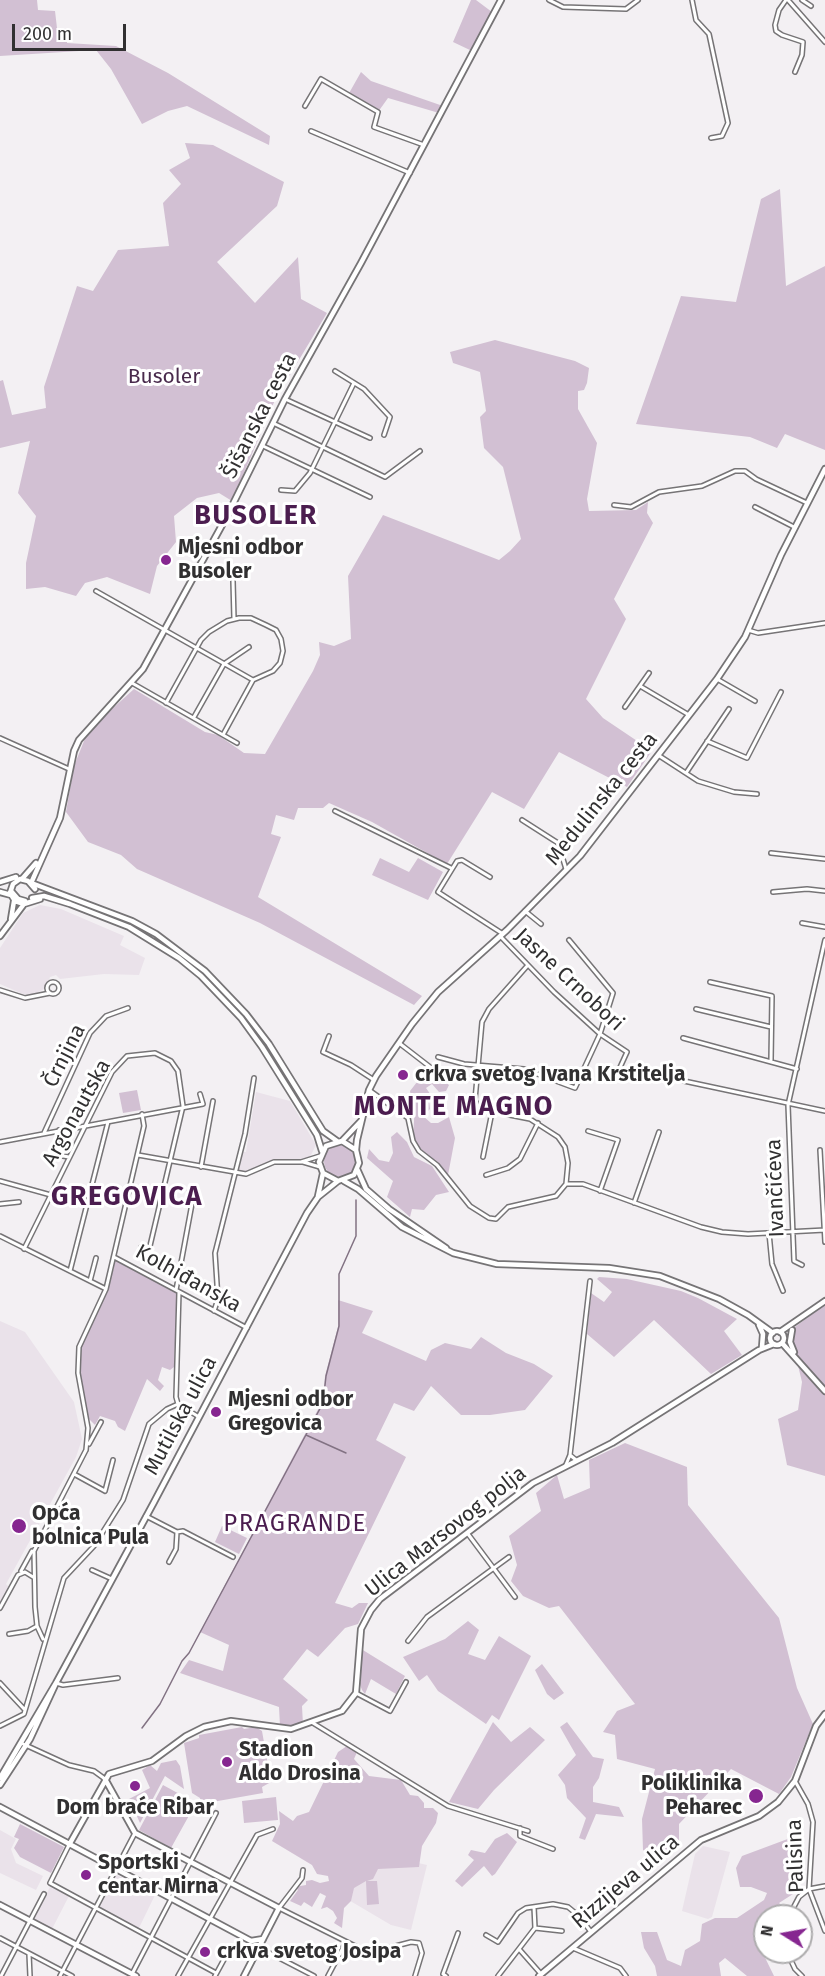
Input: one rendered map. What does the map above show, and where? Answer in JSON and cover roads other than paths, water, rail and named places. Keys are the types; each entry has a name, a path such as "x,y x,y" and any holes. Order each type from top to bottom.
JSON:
{"main road":[{"name":"Šišanska cesta","path":"23,878 39,859 60,818 74,751 84,733 143,669 263,446 285,399 410,173 501,0"},
{"name":"Medulinska cesta","path":"356,1150 369,1090 374,1080 438,992 566,872 596,838 717,679 748,630 794,526 825,469"},
{"name":"Šišanska cesta","path":"0,936 29,901 39,859"},
{"path":"0,887 23,878"},
{"path":"23,878 34,885 103,908 132,921 156,934 205,971 246,1014 269,1044 323,1131 356,1150 359,1156 357,1169 366,1189 389,1209 453,1253"},
{"path":"23,878 34,885"},
{"path":"10,922 12,882"},
{"path":"0,887 20,900 29,901 41,896 101,914 129,927 179,958 201,976 241,1018 262,1047 317,1135 322,1170 358,1189 402,1227 453,1253 497,1264 609,1268 652,1275 705,1292 756,1320 772,1336 774,1344"},
{"path":"12,895 29,901"},
{"path":"321,1153 350,1136 364,1116"},
{"path":"341,1181 357,1169"},
{"name":"Mutilska ulica","path":"0,1785 318,1197 322,1170"},
{"name":"Mutilska ulica","path":"318,1197 341,1181"},
{"path":"782,1337 825,1301"},
{"path":"772,1336 782,1337 803,1318"},
{"path":"756,1320 763,1334 760,1349"},
{"path":"792,1330 790,1342 796,1357"},
{"name":"Ulica Marsovog polja","path":"760,1349 772,1336"},
{"path":"782,1337 825,1391"},
{"name":"Ulica Marsovog polja","path":"356,1692 360,1634 371,1610 380,1599 533,1483 612,1443 782,1337"},
{"path":"69,1845 105,1779 112,1772 152,1761 204,1726 231,1721 291,1729 313,1723 342,1711 356,1692"},
{"name":"Rizzijeva ulica","path":"540,1975 701,1840 769,1810 795,1781 816,1726 825,1714"},
{"name":"Mutilska ulica","path":"0,1778 24,1744"},
{"path":"105,1779 135,1833 279,1908 244,1976"},
{"path":"0,1807 251,1941 263,1939"},
{"path":"0,1905 133,1975"},
{"path":"251,1941 254,1958"}],"street":[{"path":"549,0 563,7 626,9 638,0"},
{"path":"692,0 696,20 709,34 728,123 722,136 711,138"},
{"path":"795,72 801,61 803,42 776,31 775,25 779,10 787,0 825,42"},
{"path":"802,0 811,6"},
{"path":"305,106 321,79 378,112 374,127 424,145"},
{"path":"311,131 410,173"},
{"path":"335,370 364,389 390,417 384,435"},
{"path":"281,490 295,491 312,469 354,383"},
{"path":"285,399 370,438"},
{"path":"273,423 385,477 420,451"},
{"path":"263,446 370,497"},
{"path":"614,505 631,507 659,492 702,486 735,471 745,471 807,503"},
{"path":"754,507 794,526"},
{"path":"233,581 234,619"},
{"path":"96,591 253,680"},
{"path":"166,702 196,649 209,632 234,619 257,620 275,630 281,639 280,663 273,671 253,680 224,733"},
{"path":"748,630 758,633 825,623"},
{"path":"194,717 224,664 249,647"},
{"path":"625,706 649,673"},
{"path":"717,679 755,701"},
{"path":"131,683 224,733 237,743"},
{"path":"640,686 689,715"},
{"path":"707,741 747,758 781,692"},
{"path":"686,773 729,709"},
{"path":"0,738 70,769"},
{"path":"658,755 712,786 757,794"},
{"path":"335,811 451,868 457,861 462,860 490,877"},
{"path":"522,820 558,843 566,872"},
{"path":"771,853 825,859"},
{"name":"Jasne Crnobori","path":"451,868 438,892 501,935 528,965 600,1034 627,1052 627,1057 617,1074"},
{"path":"773,892 807,889 825,891"},
{"path":"525,911 541,924"},
{"path":"802,922 825,927"},
{"path":"438,1057 476,1065 525,1069 574,1088 600,1034 613,993 569,940"},
{"name":"Ivančićeva","path":"802,1265 794,1261 788,1105 825,940"},
{"path":"369,1090 400,1110 408,1118 413,1141 419,1151 437,1165 470,1206 493,1220 508,1207 556,1196 566,1184 568,1163 565,1147 553,1132 516,1114 477,1108 476,1065 482,1022 489,1009 528,965"},
{"path":"0,990 25,998 42,995 50,993 58,992 58,984 51,982 42,995"},
{"path":"710,982 772,996 771,1060"},
{"path":"47,988 50,993"},
{"name":"Črnjina","path":"44,1133 90,1033 106,1016 128,1008"},
{"path":"696,1010 771,1027"},
{"path":"329,1036 323,1052 351,1065 374,1080"},
{"path":"683,1038 771,1060 797,1069"},
{"path":"399,1043 443,1077"},
{"name":"Argonautska","path":"24,1249 112,1072 127,1056 155,1053 171,1061 178,1071 183,1106 149,1250 141,1247"},
{"path":"214,1311 218,1299 215,1252 236,1172 254,1078"},
{"path":"684,1081 788,1105 825,1111"},
{"path":"0,1142 203,1104 200,1094"},
{"path":"201,1167 213,1101"},
{"path":"483,1157 492,1112"},
{"path":"86,1450 88,1428 77,1360 79,1347 106,1289 144,1126 142,1114"},
{"path":"70,1271 108,1120"},
{"path":"486,1174 508,1168 520,1159 538,1123"},
{"path":"58,1130 57,1155 69,1157"},
{"path":"588,1131 618,1140 600,1191"},
{"path":"634,1203 659,1132"},
{"path":"820,1150 825,1242"},
{"path":"301,1162 321,1153"},
{"path":"138,1155 236,1172 251,1173 274,1162 301,1162 322,1170"},
{"path":"0,1181 87,1204"},
{"path":"566,1184 574,1183 600,1191 711,1230 748,1234 824,1230"},
{"path":"189,1192 194,1193 177,1291 175,1387 178,1404 200,1417"},
{"path":"0,1204 20,1202"},
{"path":"769,1233 772,1264 783,1291"},
{"path":"0,1236 106,1289"},
{"path":"90,1281 96,1257"},
{"name":"Kolhiđanska","path":"114,1257 248,1328"},
{"path":"564,1468 570,1455 590,1281"},
{"path":"0,1726 24,1712 64,1578 94,1546 123,1500 149,1424 167,1409 178,1404"},
{"path":"0,1608 101,1422"},
{"path":"88,1428 98,1428"},
{"path":"570,1455 578,1461"},
{"path":"74,1474 105,1491 113,1460"},
{"path":"147,1516 177,1532 183,1531 233,1557"},
{"path":"169,1562 176,1550 177,1532"},
{"path":"468,1534 515,1597"},
{"path":"35,1544 33,1577 38,1626 44,1640"},
{"path":"408,1641 427,1617 509,1557"},
{"path":"92,1569 112,1579"},
{"path":"20,1573 28,1573 33,1577"},
{"path":"9,1634 28,1631 38,1626"},
{"path":"56,1683 63,1685 118,1678"},
{"path":"0,1683 24,1712"},
{"path":"356,1692 390,1711 406,1683"},
{"path":"313,1723 448,1806 528,1831"},
{"path":"24,1744 69,1765 96,1772 105,1779"},
{"name":"Palisina","path":"795,1781 808,1804 813,1828 809,1889 825,1931"},
{"path":"133,1975 216,1813"},
{"path":"178,1976 228,1883 257,1835 273,1828"},
{"path":"520,1828 520,1836 554,1848"},
{"path":"60,1976 135,1833"},
{"path":"69,1845 50,1884 216,1974 227,1954"},
{"path":"303,1870 302,1878 279,1908 374,1954 411,1942 419,1943 422,1953 415,1976"},
{"path":"794,1904 809,1889 825,1886"},
{"path":"1,1976 44,1894"},
{"path":"486,1935 498,1942 518,1913 534,1907 553,1904 568,1907 579,1916 592,1933"},
{"path":"498,1976 535,1928 534,1907"},
{"path":"535,1928 544,1927 562,1931"},
{"path":"446,1976 443,1974 458,1934"},
{"path":"0,1938 72,1976"},
{"path":"328,1976 346,1942"},
{"path":"260,1948 314,1976"},
{"path":"573,1948 620,1968 626,1976"},
{"path":"519,1949 540,1975"},
{"path":"29,1953 30,1974"},
{"path":"793,1964 802,1976"}],"waterway":[{"path":"142,1728 160,1704 182,1661 189,1653 323,1403 326,1376 339,1326 339,1274 356,1236 356,1200"},
{"path":"306,1435 346,1453"}],"place":[{"name":"Mjesni odbor Busoler","path":"166,560"},
{"name":"crkva svetog Ivana Krstitelja","path":"403,1075"},
{"name":"Mjesni odbor Gregovica","path":"216,1412"},
{"name":"Opća bolnica Pula","path":"19,1526"},
{"name":"Stadion Aldo Drosina","path":"227,1762"},
{"name":"Dom braće Ribar","path":"135,1786"},
{"name":"Poliklinika Peharec","path":"756,1796"},
{"name":"Sportski centar Mirna","path":"86,1875"},
{"name":"crkva svetog Josipa","path":"205,1952"}],"district":[{"name":"BUSOLER","path":"256,516"},
{"name":"MONTE MAGNO","path":"454,1107"},
{"name":"GREGOVICA","path":"127,1197"},
{"name":"PRAGRANDE","path":"295,1524"}],"park label":[{"name":"Busoler","path":"164,377"}]}
